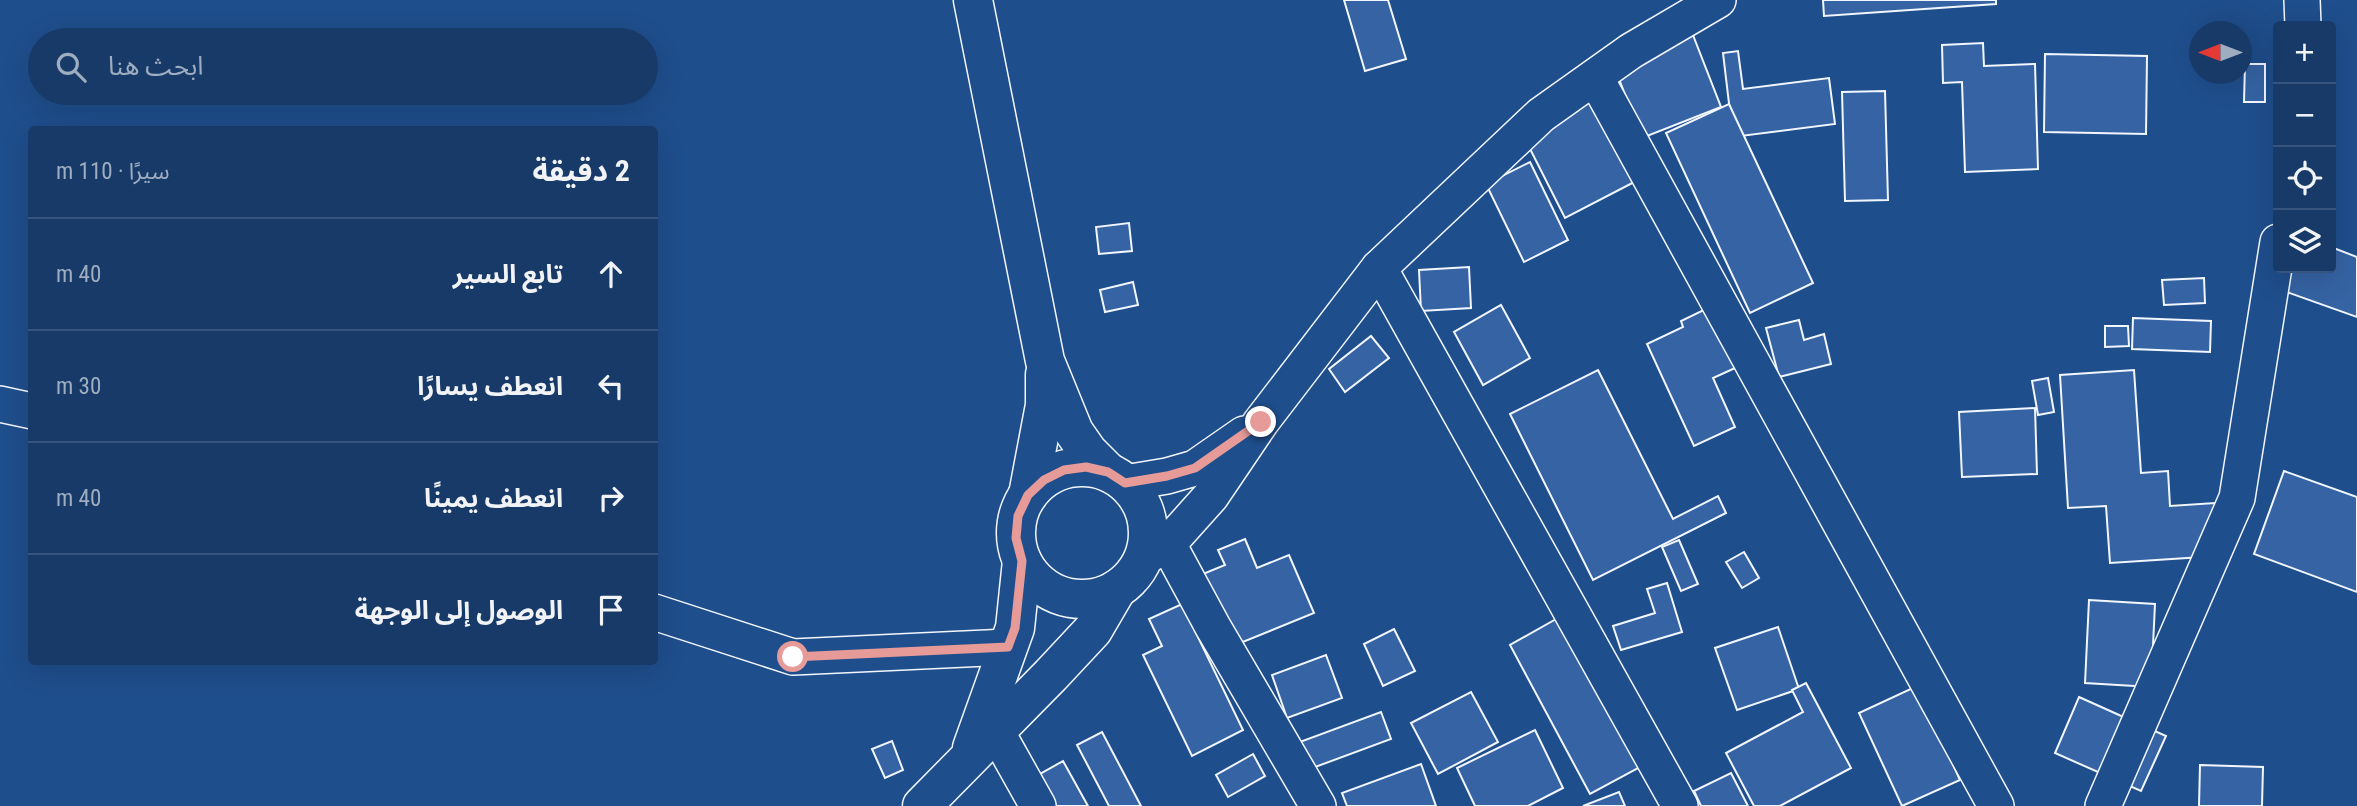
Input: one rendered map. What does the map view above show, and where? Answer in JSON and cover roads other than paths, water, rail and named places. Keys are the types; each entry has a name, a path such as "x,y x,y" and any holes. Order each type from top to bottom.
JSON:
{"street":[{"path":"973,0 1045,361 1074,432 1088,452 1139,498 1147,517 1148,538 1155,551 1213,627 1318,806"},
{"path":"1022,561 1035,579 1053,593 1074,599 1096,598 1117,589 1211,496 1261,422 1379,268 1541,115 1631,51 1718,0"},
{"path":"2302,0 2303,21"},
{"path":"1595,77 1996,806"},
{"path":"1379,268 1680,806"},
{"path":"2103,806 2237,498 2273,273"},
{"path":"967,760 1015,628 1022,561 1016,538 1018,516 1028,495 1045,405 1045,361"},
{"path":"0,404 28,410"},
{"path":"1028,495 1044,480 1064,470 1086,467 1116,477 1167,476 1195,468 1261,422"},
{"path":"922,806 1093,631 1117,589"},
{"path":"658,613 793,657 1008,647"},
{"path":"996,731 1038,806"}]}
